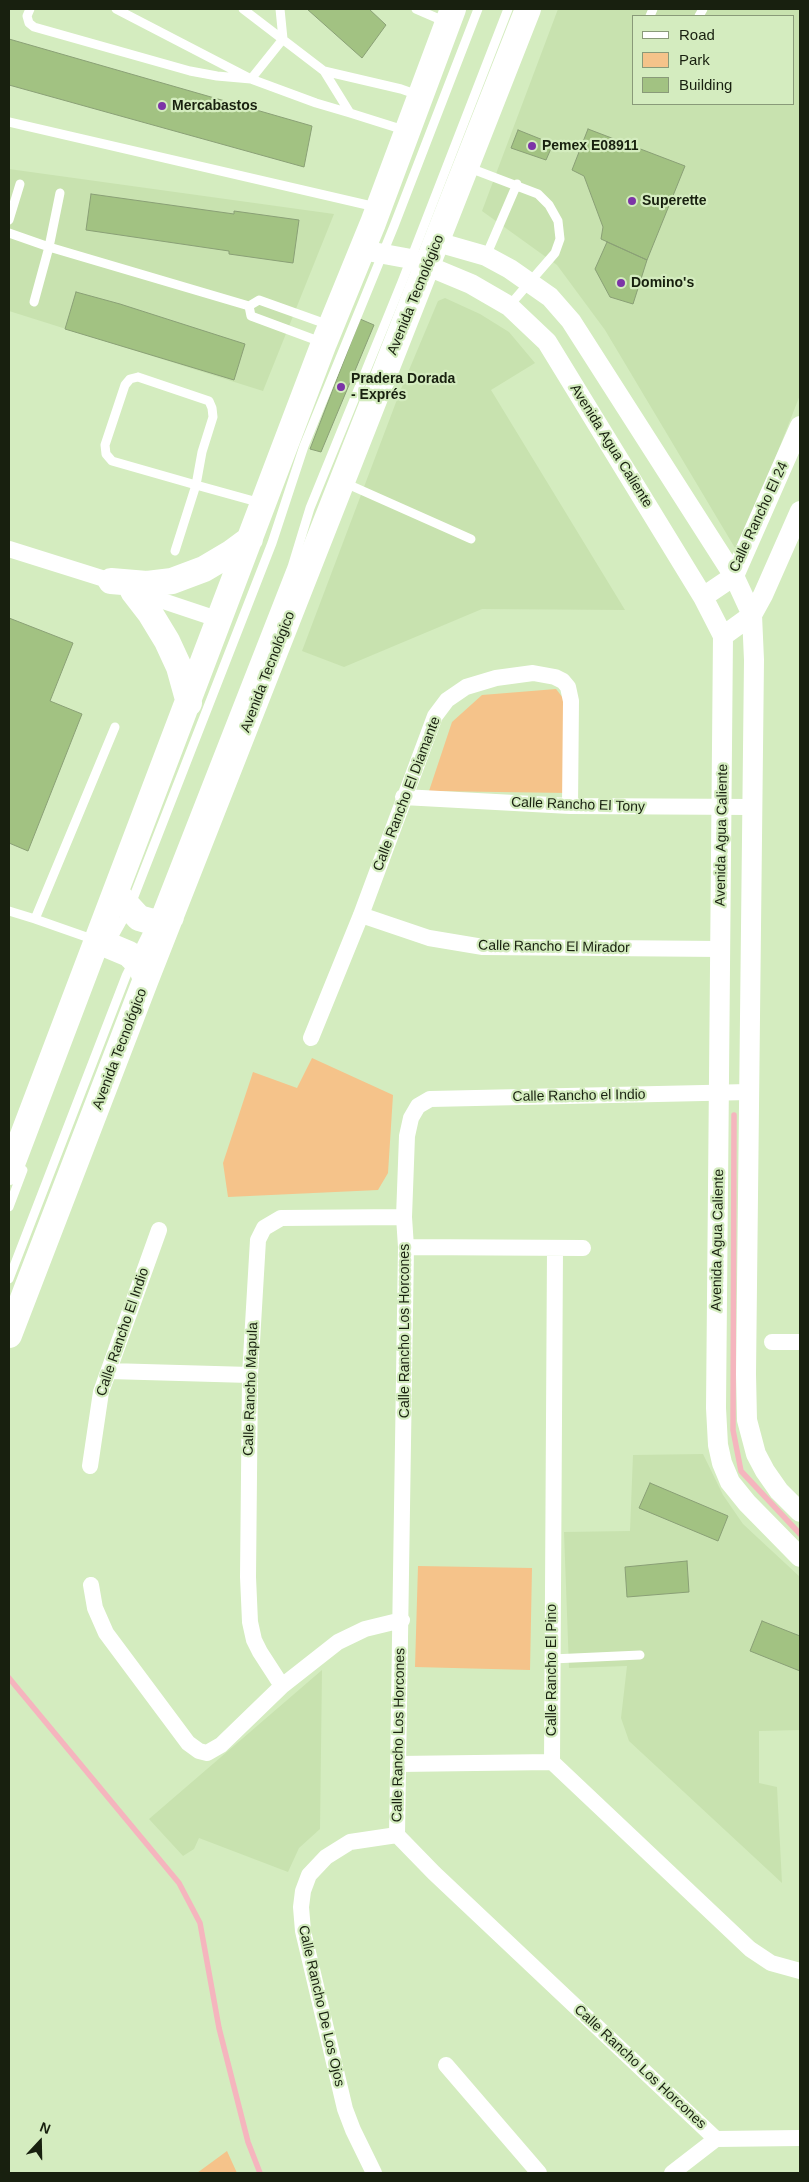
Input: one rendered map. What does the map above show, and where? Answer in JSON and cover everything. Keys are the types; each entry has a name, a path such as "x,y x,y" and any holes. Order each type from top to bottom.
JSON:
{"main road":[{"name":"Avenida Tecnológico","path":"9,1335 140,969 162,920 342,482 425,256 467,167 528,9"},
{"path":"18,1166 123,901 188,702 327,335 372,252 379,208 451,16"},
{"path":"122,586 172,581 204,569 232,553 250,539"},
{"path":"122,586 150,613 167,641 179,667 188,702"},
{"path":"123,901 139,918 162,920"},
{"path":"104,946 129,954 140,969"}],"street":[{"name":"Avenida Agua Caliente","path":"372,252 425,256 486,256 550,297 571,320 734,576 752,614 754,660 747,1420 756,1454 779,1491 800,1512"},
{"name":"Avenida Agua Caliente","path":"425,256 509,306 547,342 703,597 723,636 723,808 716,1408 718,1446 722,1463 730,1482 747,1503 800,1557"},
{"name":"Calle Rancho El 24","path":"703,597 734,576 800,426"},
{"path":"723,636 752,614 764,595 800,511"},
{"path":"9,549 220,620"},
{"name":"Calle Rancho El Diamante","path":"311,1038 360,916 403,797 435,716 447,700 466,687 496,678 533,673 555,677 568,687 571,701 570,806"},
{"name":"Calle Rancho El Tony","path":"403,797 570,806 752,807"},
{"name":"Calle Rancho El Mirador","path":"360,916 429,938 483,947 721,948"},
{"name":"Calle Rancho el Indio","path":"414,1112 418,1106 430,1099 749,1092"},
{"name":"Calle Rancho Los Horcones","path":"414,1112 407,1136 404,1217 406,1247 402,1620 397,1835 434,1873 716,2139 800,2138"},
{"name":"Calle Rancho Mapula","path":"282,1686 254,1640 250,1622 248,1577 250,1375 256,1246 264,1228 281,1218 404,1217"},
{"name":"Calle Rancho El Indio","path":"90,1466 101,1392 159,1230"},
{"path":"406,1247 583,1248"},
{"name":"Calle Rancho El Pino","path":"552,1762 555,1249"},
{"path":"772,1342 800,1342"},
{"path":"109,1371 250,1375"},
{"path":"91,1585 95,1608 106,1633 188,1743 199,1751 207,1753 221,1745 282,1686 338,1642 351,1635 402,1620"},
{"path":"400,1764 552,1762 750,1949 771,1963 800,1971"},
{"name":"Calle Rancho De Los Ojos","path":"374,2173 345,2109 303,1931 301,1906 309,1874 326,1857 350,1842 397,1835"},
{"path":"446,2065 539,2173"},
{"path":"672,2173 716,2139"}],"lane":[{"path":"30,9 27,16 29,23 34,27 190,71 251,79"},
{"path":"116,9 251,79 316,103 407,130"},
{"path":"243,9 324,71 350,113"},
{"path":"251,79 283,39 280,9"},
{"path":"416,9 451,16"},
{"path":"123,901 272,543 372,252 478,9"},
{"path":"162,920 292,567 310,508 425,256 508,9"},
{"path":"324,71 401,89 421,96"},
{"path":"9,122 379,208"},
{"path":"467,167 517,184 538,194 549,205 558,221 560,239 555,253 509,306"},
{"path":"9,220 20,184"},
{"path":"486,256 517,184"},
{"path":"34,302 49,247 60,193"},
{"path":"9,233 49,247 249,306 259,300 327,335"},
{"path":"249,306 251,316 327,335"},
{"path":"175,551 196,485 202,452 212,417 212,408 209,401 138,377 130,379 125,385 105,445 106,454 112,461 196,485 264,504"},
{"path":"342,482 470,539"},
{"path":"35,919 115,727"},
{"path":"9,911 104,946"},
{"path":"9,1279 126,976 140,969"},
{"path":"9,1207 18,1166"},
{"path":"552,1659 640,1655"}],"shaded area":[{"path":"558,9 800,9 800,395 738,553 605,330 557,265 482,211"},
{"path":"9,169 334,214 263,391 9,311"},
{"path":"445,298 480,314 509,332 535,363 491,390 625,610 482,609 344,667 302,651 401,389 438,301"},
{"path":"703,1454 723,1495 743,1524 800,1577 800,1730 759,1731 759,1783 777,1787 782,1883 629,1741 621,1718 627,1666 569,1668 564,1532 630,1531 633,1455"},
{"path":"322,1670 320,1829 299,1848 288,1872 199,1838 194,1849 183,1856 149,1819"}],"green space":[{"path":"556,689 567,703 569,793 429,791 452,722 482,695"},
{"path":"312,1058 393,1095 388,1173 378,1190 228,1197 223,1163 253,1072 297,1088"},
{"path":"418,1566 532,1568 530,1670 415,1667"},
{"path":"227,2151 237,2173 197,2173"}],"building":[{"path":"307,9 369,9 386,25 362,58"},
{"name":"Mercabastos","path":"9,39 312,126 304,167 9,85"},
{"name":"Superette","path":"588,129 685,166 647,260 601,239 603,227 584,176 572,170"},
{"name":"Pemex E08911","path":"518,130 553,144 546,160 511,148"},
{"path":"91,194 234,214 234,211 299,220 293,263 229,254 229,251 86,230"},
{"name":"Domino's","path":"607,242 647,260 633,304 610,297 595,269"},
{"path":"76,292 245,344 234,380 65,329"},
{"name":"Pradera Dorada - Exprés","path":"360,319 374,325 321,452 310,449"},
{"path":"9,618 73,643 50,701 82,714 28,851 9,843"},
{"path":"650,1483 728,1516 718,1541 639,1508"},
{"path":"687,1561 689,1592 627,1597 625,1567"},
{"path":"762,1621 800,1636 800,1671 750,1651"}],"waterway":[{"path":"734,1115 733,1430 741,1471 800,1534"},
{"path":"9,1678 179,1883 200,1923 219,2028 248,2142 260,2173"}],"place":[{"name":"Mercabastos","path":"162,106"},
{"name":"Pemex E08911","path":"532,146"},
{"name":"Superette","path":"632,201"},
{"name":"Domino's","path":"621,283"},
{"name":"Pradera Dorada - Exprés","path":"341,387"}]}
